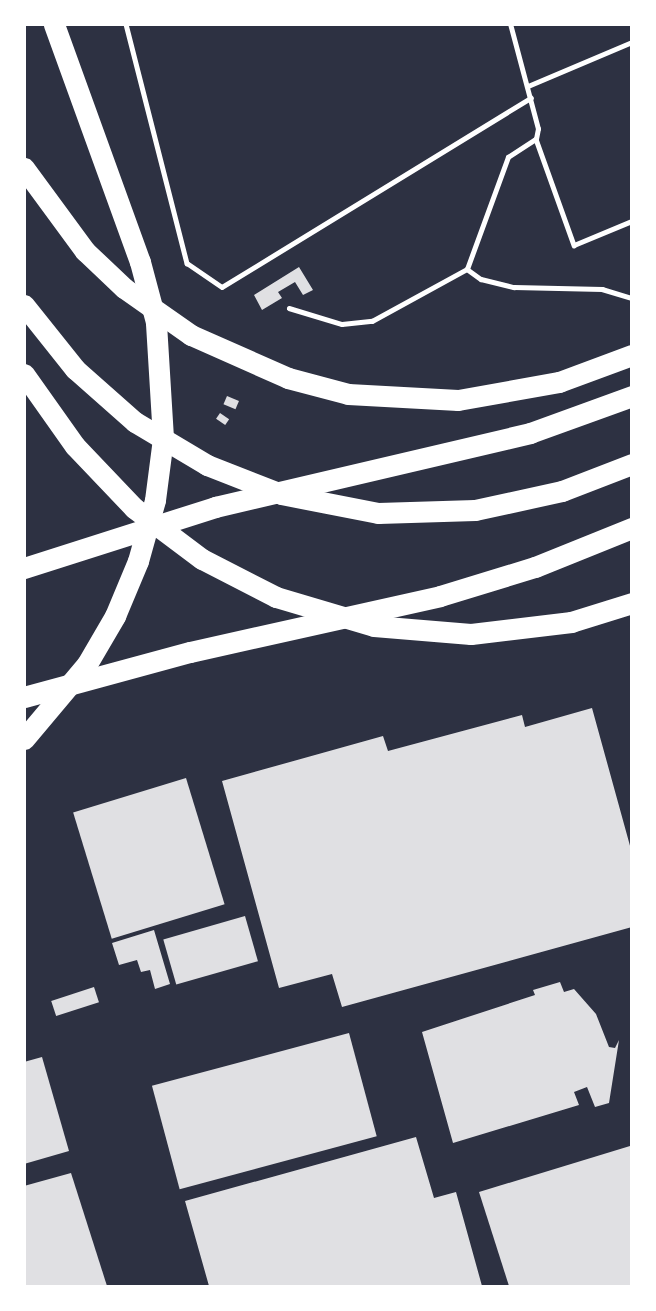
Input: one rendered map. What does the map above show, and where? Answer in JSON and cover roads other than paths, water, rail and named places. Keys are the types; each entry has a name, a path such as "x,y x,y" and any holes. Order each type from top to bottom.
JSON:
{"highway":[{"path":"24,739 87,664 115,616 138,561 155,500 163,438 156,322 140,262 54,24"},
{"path":"24,169 85,251 124,288 191,335 288,378 348,394 401,400 512,394 632,355"},
{"path":"24,304 75,369 135,422 207,466 281,495 378,513 475,510 562,491 632,464"},
{"path":"24,374 75,446 134,509 202,559 276,597 374,626 471,634 571,622 632,603"},
{"path":"24,568 202,510 530,433 632,396"},
{"path":"24,697 190,652 440,596 535,567 632,528"}]}
